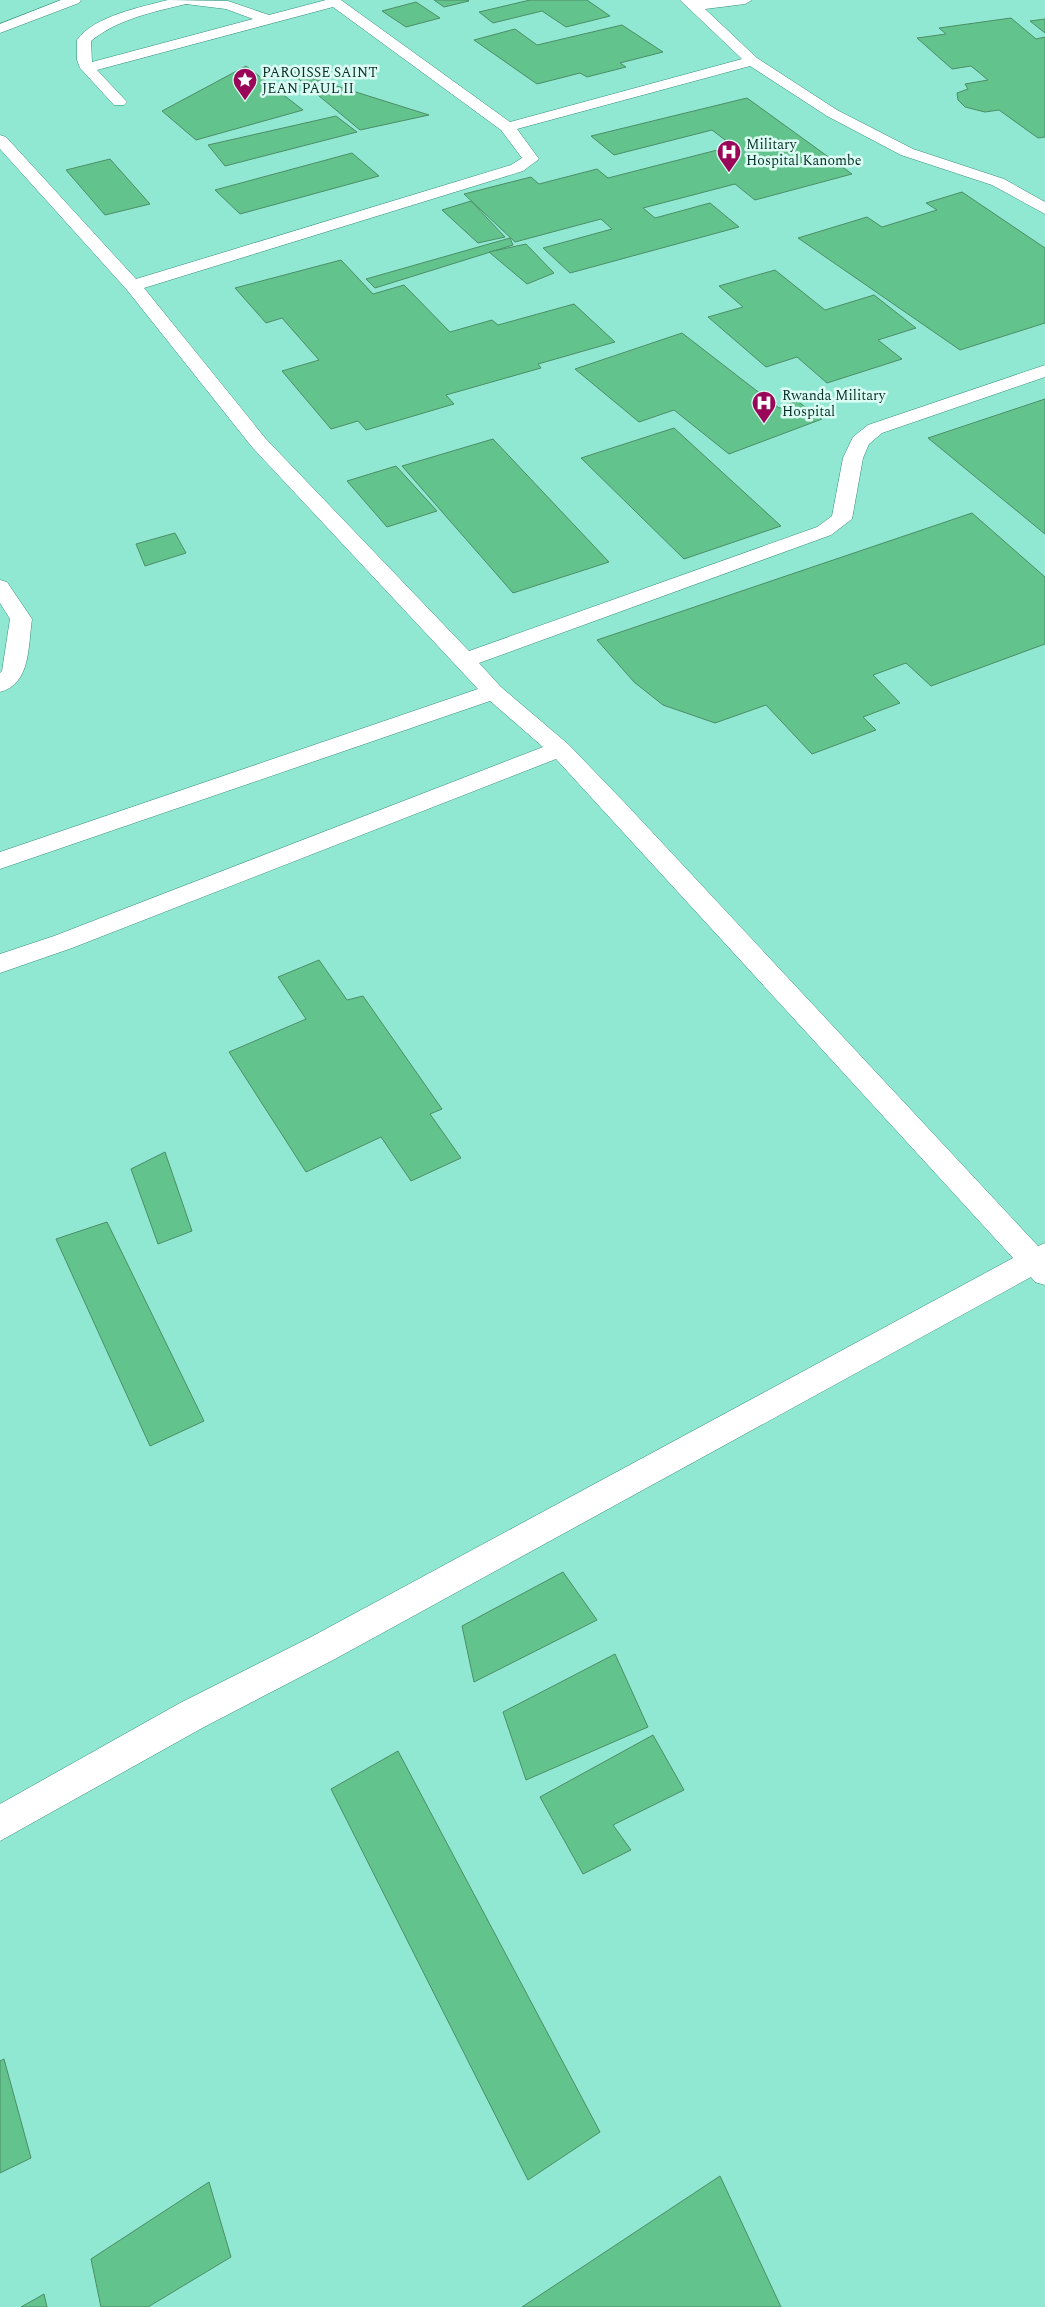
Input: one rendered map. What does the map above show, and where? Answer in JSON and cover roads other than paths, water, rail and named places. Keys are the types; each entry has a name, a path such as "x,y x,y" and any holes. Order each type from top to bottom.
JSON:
{"street":[{"path":"0,28 74,0"},
{"path":"119,102 87,68 84,60 84,40 100,26 144,10 186,0 228,5 268,20"},
{"path":"691,3 745,0"},
{"path":"87,68 336,1 507,127 531,159 517,168 133,286"},
{"path":"691,3 752,61 832,113 907,152 998,182 1045,208"},
{"path":"507,127 752,61"},
{"path":"0,140 133,286 260,443 493,692 560,750 1042,1263 323,1648 192,1715 0,1823"},
{"path":"465,660 824,531 842,519 853,458 860,441 875,429 1045,371"},
{"path":"0,586 21,619 13,674 0,685"},
{"path":"0,861 493,692"},
{"path":"0,964 73,939 560,750"}],"place":[{"name":"PAROISSE SAINT JEAN PAUL II","path":"245,101"},
{"name":"Military Hospital Kanombe","path":"729,173"},
{"name":"Rwanda Military Hospital","path":"764,424"}]}
